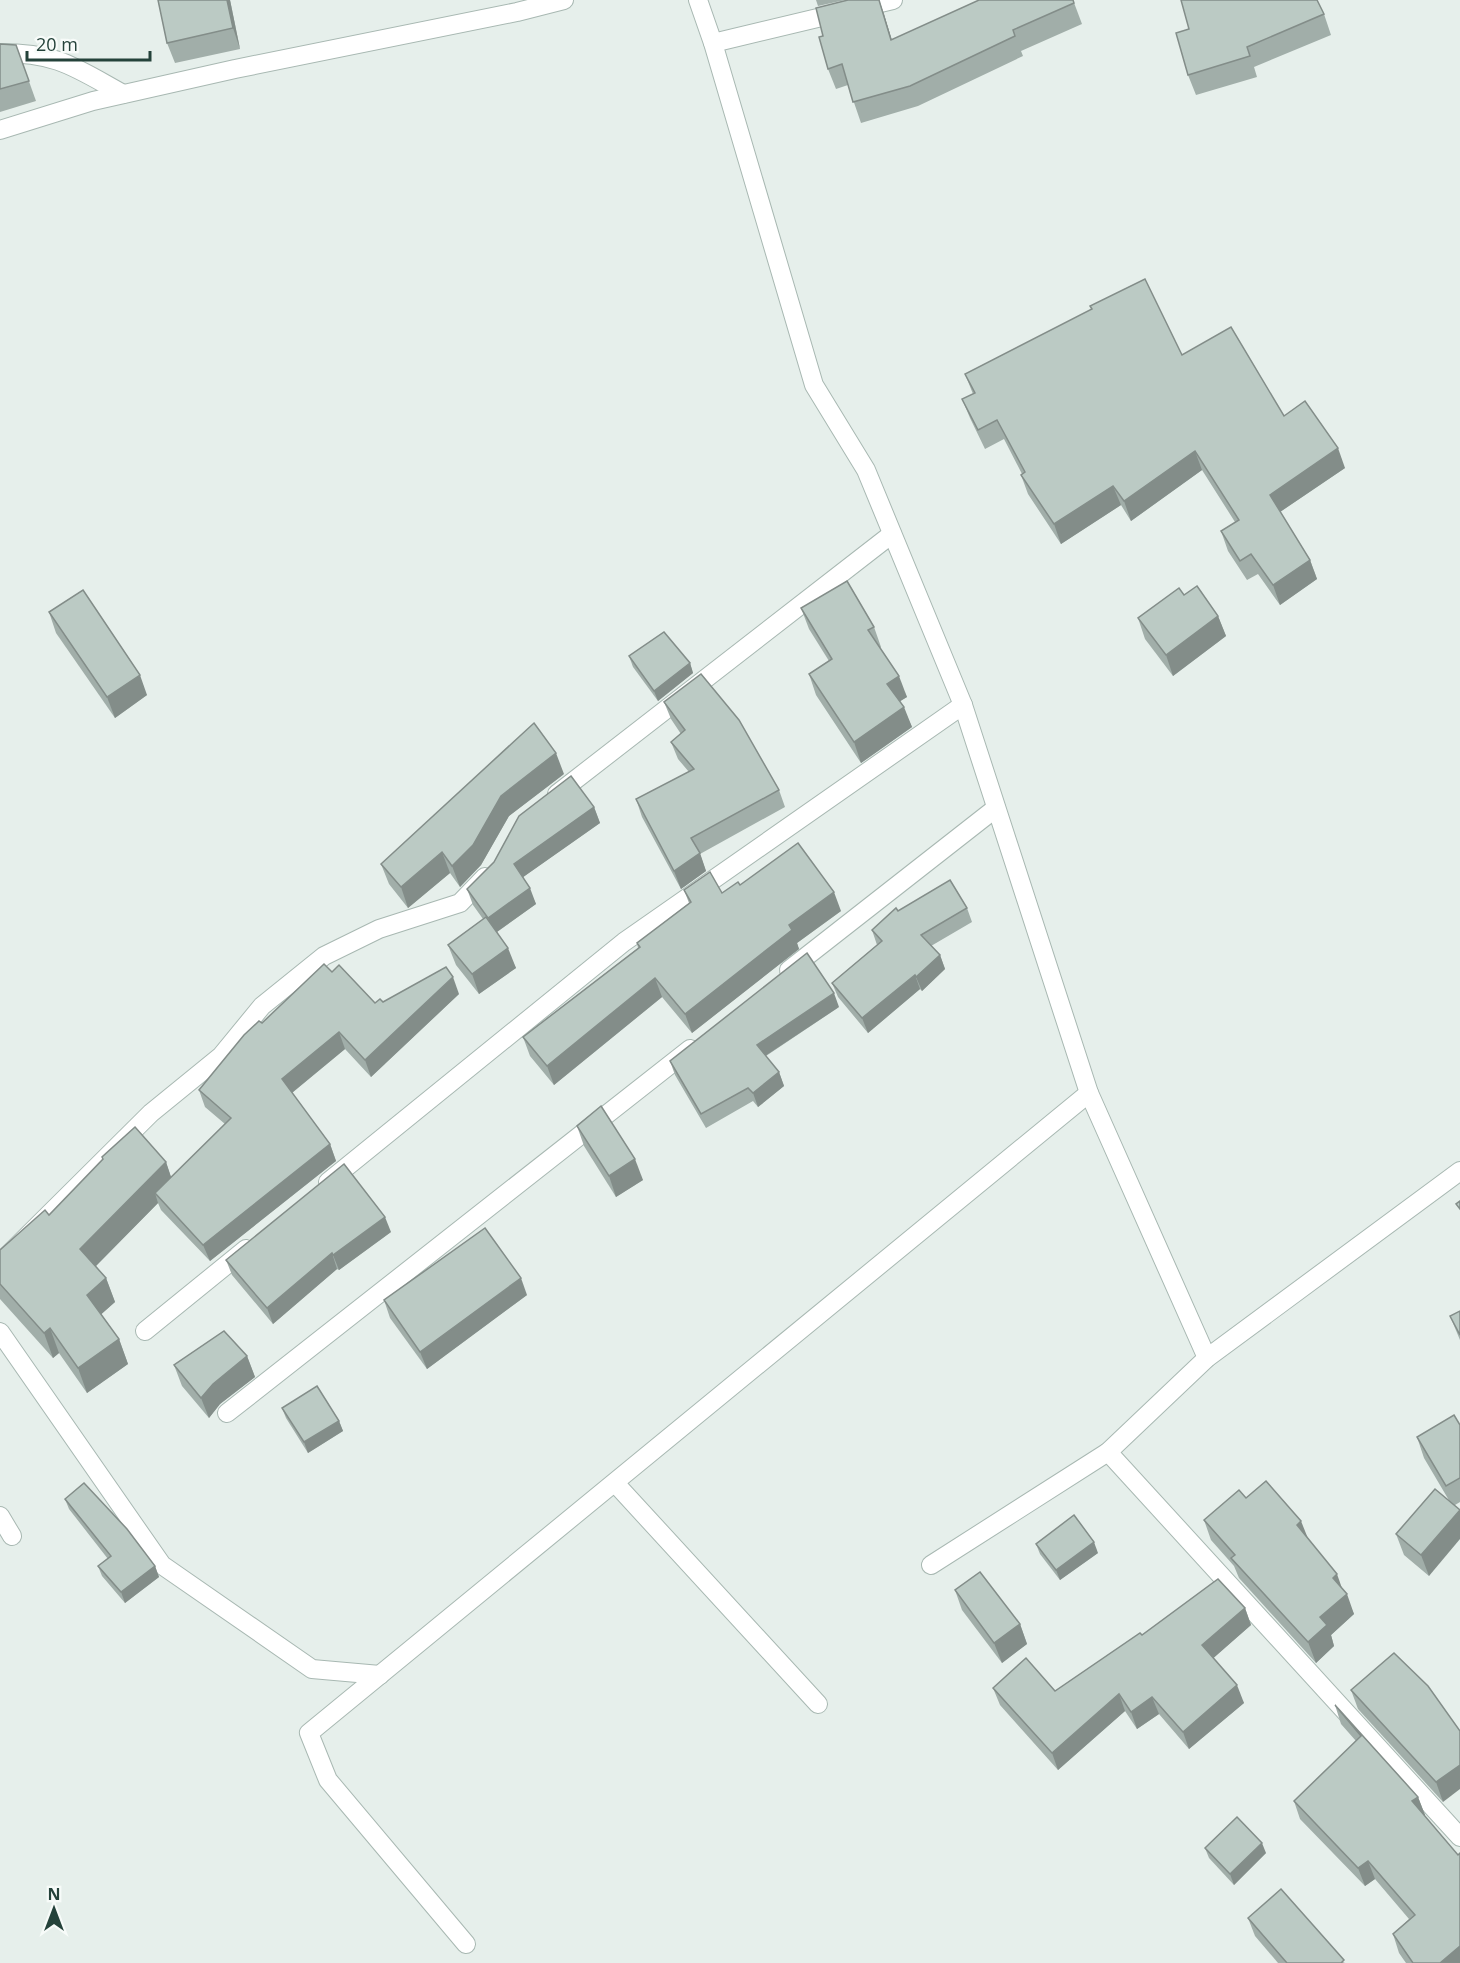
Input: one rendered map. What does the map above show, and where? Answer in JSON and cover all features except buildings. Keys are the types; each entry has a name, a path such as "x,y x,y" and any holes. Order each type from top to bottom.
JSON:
{"street":[{"path":"0,130 123,94 517,12 564,0"},
{"path":"698,0 713,43 814,385 866,470 963,705 1089,1093 1207,1358"},
{"path":"713,43 893,0"},
{"path":"0,53 33,53 65,61 123,94"},
{"path":"545,803 892,534"},
{"path":"310,1196 624,942 963,705"},
{"path":"771,985 996,808"},
{"path":"0,1263 151,1113 220,1056 261,1006 324,956 379,929 460,903 490,872 495,863"},
{"path":"227,1413 705,1036"},
{"path":"466,1944 328,1780 309,1733 1089,1093"},
{"path":"931,1565 1108,1452 1207,1358 1460,1171"},
{"path":"145,1331 264,1234"},
{"path":"0,1332 162,1566 312,1669 380,1675"},
{"path":"1108,1452 1460,1837"},
{"path":"615,1483 818,1704"},
{"path":"0,1516 12,1536"}]}
